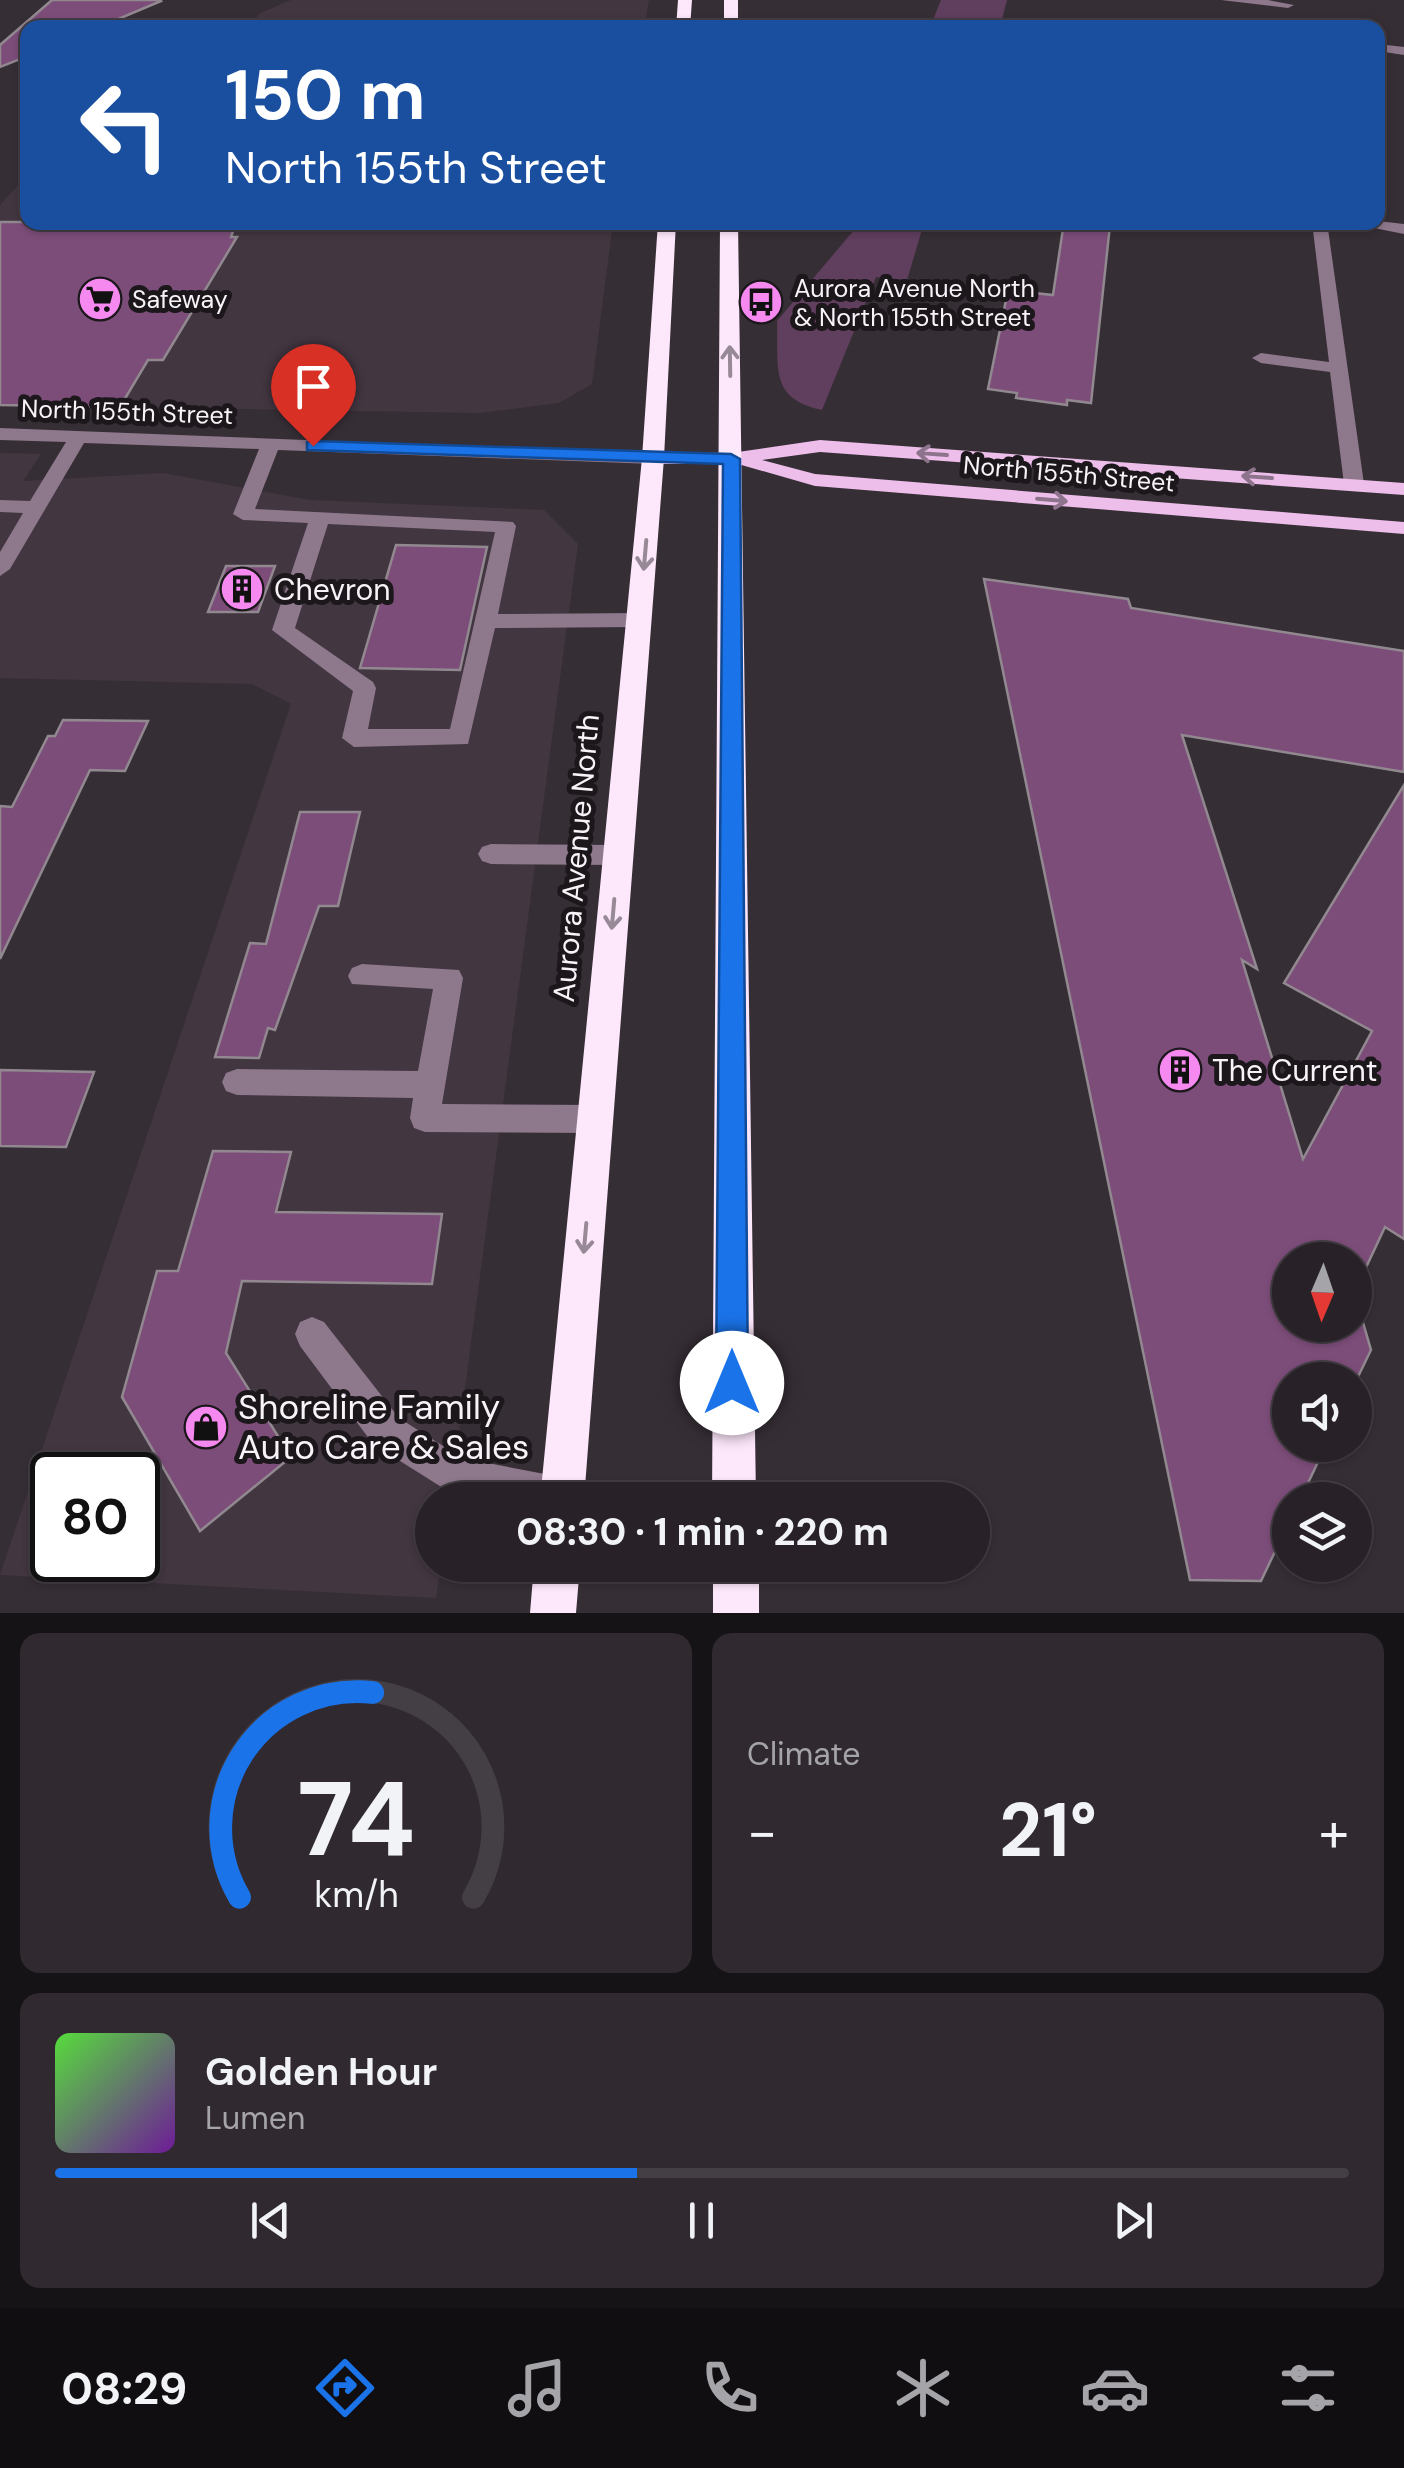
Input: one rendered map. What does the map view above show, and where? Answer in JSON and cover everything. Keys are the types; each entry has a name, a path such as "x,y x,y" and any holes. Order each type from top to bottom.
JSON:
{"highway":[{"name":"Aurora Avenue North","path":"564,1482 653,458 667,230"},
{"path":"729,230 734,1482"},
{"path":"552,1613 555,1582"},
{"path":"736,1582 736,1613"}],"main road":[{"name":"North 155th Street","path":"653,458 731,459 820,446 1404,489"},
{"name":"North 155th Street","path":"731,459 816,480 1404,528"}],"street":[{"path":"1227,0 1288,7"},
{"path":"1320,230 1354,484"},
{"path":"1261,358 1338,368"},
{"name":"North 155th Street","path":"0,434 653,458"},
{"path":"0,570 77,439"},
{"path":"270,445 244,514 506,526 460,738 354,738 365,688 283,630 318,520"},
{"path":"0,506 37,507"},
{"path":"485,620 639,620"},
{"path":"491,854 618,856"},
{"path":"362,976 449,978 425,1118 596,1119"},
{"path":"237,1082 430,1085"},
{"path":"312,1334 386,1431 456,1476 487,1482"}],"shaded area":[{"path":"291,0 649,0 645,20 254,20 260,13"},
{"path":"941,0 1007,0 1002,20 933,20"},
{"path":"20,183 20,230 612,230 592,384 559,403 479,413 0,405 0,205"},
{"path":"854,230 922,230 907,280 876,277 822,410 792,398 785,389 778,366 777,321"},
{"path":"0,453 41,454 23,481 163,473 310,500 544,510 578,544 452,1482 415,1482 415,1582 438,1582 436,1598 133,1582 160,1582 160,1452 41,1452 291,704 252,684 0,678"},
{"path":"30,1485 30,1577 0,1575"}],"building":[{"path":"52,0 161,1 116,20 29,20"},
{"path":"20,28 20,59 0,67 0,45"},
{"name":"Safeway","path":"0,222 20,222 20,230 233,230 231,237 237,237 163,360 148,360 120,407 0,405"},
{"path":"1063,230 1109,230 1091,403 1067,400 1067,405 1016,398 1017,393 988,389 1008,290 1053,295"},
{"name":"Chevron","path":"396,545 487,547 460,670 360,668"},
{"name":"Chevron","path":"226,566 275,566 258,612 208,612"},
{"name":"The Current","path":"984,579 1128,599 1131,608 1404,651 1404,772 1182,735 1257,969 1242,960 1303,1159 1372,1031 1284,983 1404,785 1404,1239 1385,1227 1372,1255 1372,1242 1272,1242 1272,1342 1369,1342 1371,1350 1365,1362 1272,1362 1272,1462 1318,1462 1309,1482 1272,1482 1272,1558 1261,1581 1190,1580"},
{"path":"63,720 148,721 125,771 90,770 0,959 0,806 12,807 48,736 55,736"},
{"path":"300,812 360,812 338,906 319,906 275,1030 268,1028 259,1058 215,1057 250,943 266,944"},
{"path":"0,1070 94,1072 66,1147 0,1146"},
{"path":"213,1151 291,1152 276,1212 442,1214 432,1284 242,1281 226,1353 291,1457 200,1531 160,1462 160,1452 154,1452 122,1397 157,1271 178,1271"}],"place":[{"name":"Safeway","path":"100,299"},
{"name":"Aurora Avenue North & North 155th Street","path":"761,302"},
{"name":"Chevron","path":"242,589"},
{"name":"The Current","path":"1180,1070"},
{"name":"Shoreline Family Auto Care & Sales","path":"206,1427"}],"route":[{"path":"313,446 731,459 732,1383"}]}
